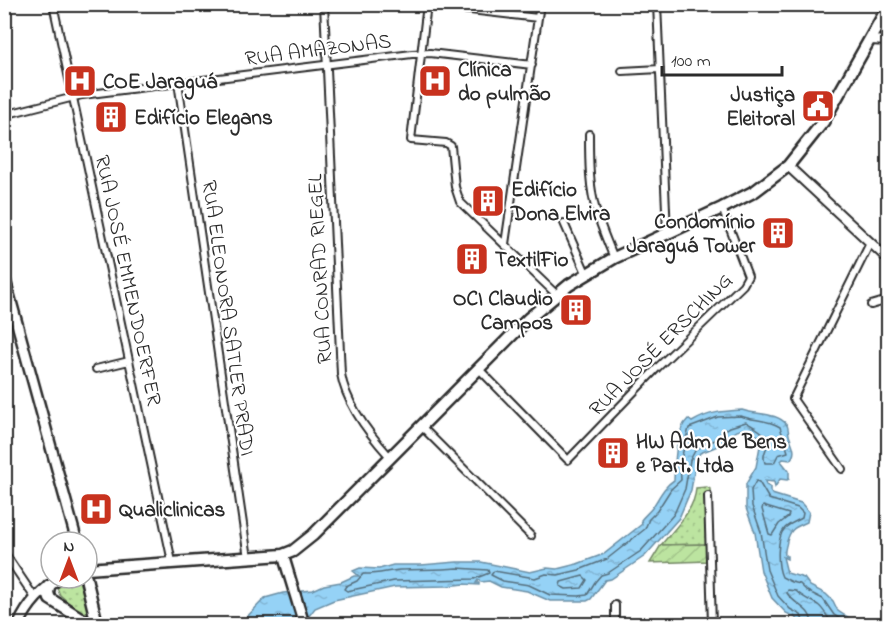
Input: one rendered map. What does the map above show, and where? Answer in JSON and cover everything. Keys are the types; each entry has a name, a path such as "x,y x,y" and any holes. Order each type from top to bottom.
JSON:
{"main road":[{"path":"99,568 248,559 283,555 293,551 313,535 529,318 557,295 614,258 722,208 755,190 788,166 823,122 888,8"},
{"path":"4,276 74,530"},
{"path":"283,555 304,624"},
{"path":"20,624 26,610 44,590"},
{"path":"48,590 50,599 90,624"},
{"path":"89,590 97,624"}],"street":[{"name":"RUA JOSÉ EMMENDOERFER","path":"53,4 172,562"},
{"name":"RUA CONRAD RIEGEL","path":"324,4 340,374 346,393 372,435 390,457"},
{"path":"505,244 540,4"},
{"path":"657,4 666,233"},
{"path":"538,18 427,5 411,140 446,143 451,146 455,188 460,202 557,295"},
{"path":"870,40 888,41"},
{"name":"RUA AMAZONAS","path":"4,115 74,97 178,82 422,53 532,65"},
{"path":"622,70 660,69"},
{"name":"RUA ELEONORA SATLER PRADI","path":"178,82 248,559"},
{"path":"589,134 593,198 614,258"},
{"path":"788,166 888,259"},
{"name":"RUA JOSÉ ERSCHING","path":"479,369 568,460 657,367 743,285 748,276 722,208"},
{"path":"564,223 587,275"},
{"path":"842,469 793,399 870,243"},
{"path":"871,304 888,300"},
{"path":"96,369 129,361"},
{"path":"421,426 531,536"},
{"path":"708,496 712,624"},
{"path":"4,552 35,598"},
{"path":"615,605 615,624"}],"green space":[{"path":"696,488 710,489 710,544 661,545 688,511"},
{"path":"708,544 709,561 650,563 661,545"},
{"path":"58,590 82,590 91,616 86,618 60,595"}],"water":[{"path":"742,410 778,418 788,427 794,452 790,460 781,461 789,471 789,479 780,479 775,487 774,482 765,481 772,494 801,503 809,512 807,522 794,529 788,537 785,552 787,559 783,557 787,573 804,578 810,586 826,594 838,611 844,615 869,624 800,624 772,598 761,571 755,533 746,508 746,484 756,467 761,441 759,436 744,429 732,434 717,446 700,453 696,461 691,490 679,518 645,556 611,579 605,580 587,601 550,601 527,591 478,580 476,583 479,585 395,587 334,600 315,608 309,616 289,624 240,624 265,598 283,593 313,590 341,582 359,576 353,571 360,568 379,569 393,565 481,562 530,572 547,568 557,569 604,554 642,524 641,520 664,489 674,480 678,439 688,419 692,422 710,414"}],"place":[{"name":"COE Jaraguá","path":"80,81"},
{"name":"Clínica do pulmão","path":"435,81"},
{"name":"Justiça Eleitoral","path":"818,106"},
{"name":"Edifício Elegans","path":"111,117"},
{"name":"Edifício Dona Elvira","path":"488,201"},
{"name":"Condomínio Jaraguá Tower","path":"778,233"},
{"name":"TextilFio","path":"472,259"},
{"name":"OCI Claudio Campos","path":"576,310"},
{"name":"HW Adm de Bens e Part. Ltda","path":"613,453"},
{"name":"Qualiclinicas","path":"96,509"}]}
